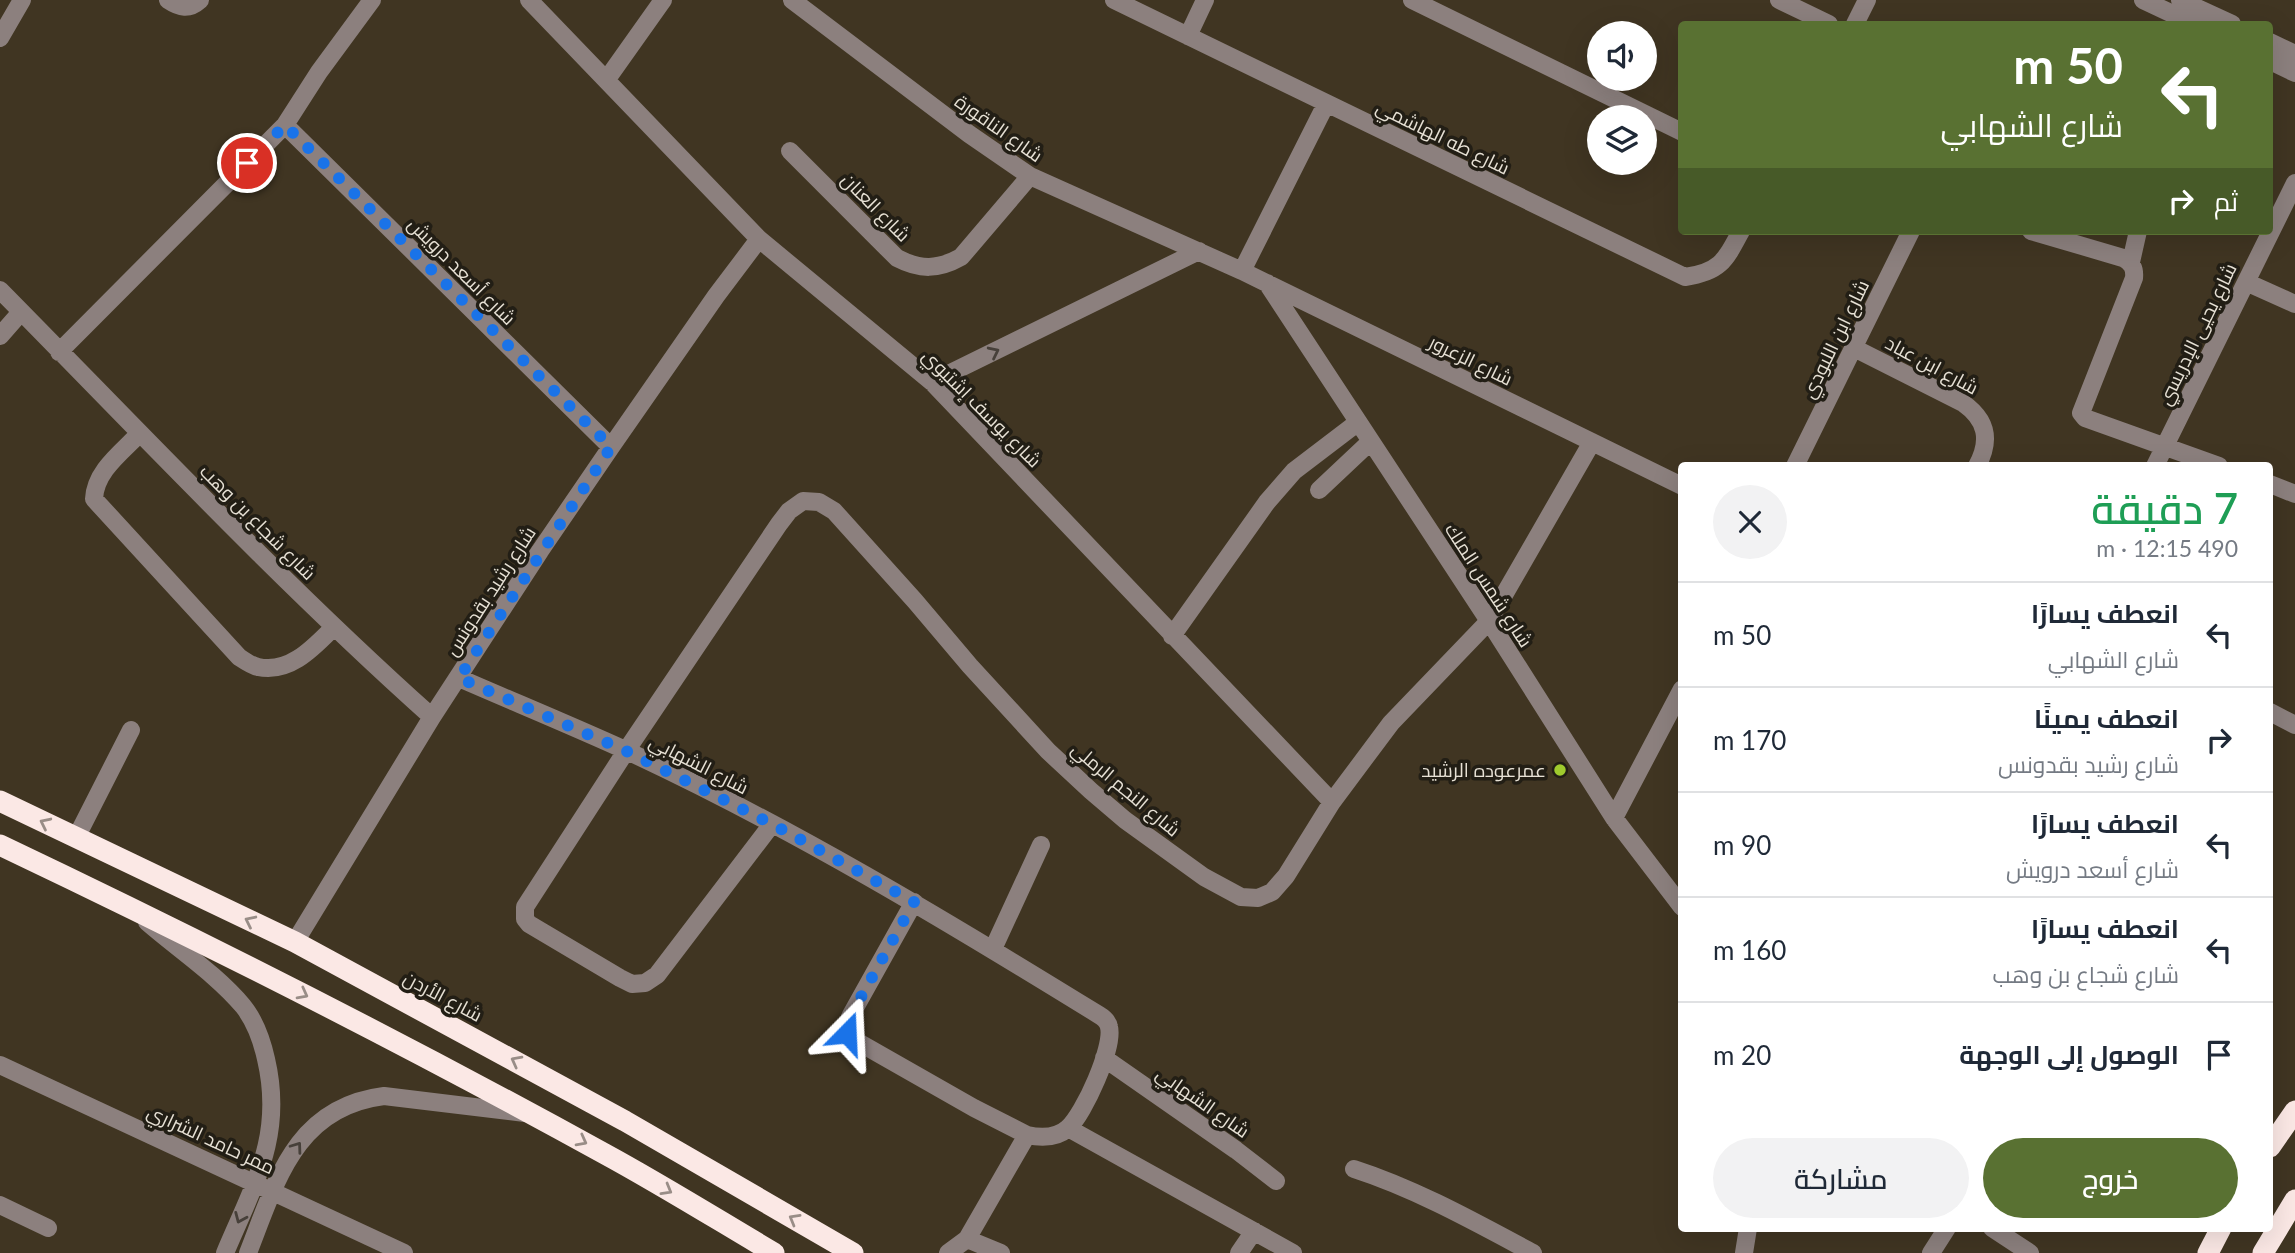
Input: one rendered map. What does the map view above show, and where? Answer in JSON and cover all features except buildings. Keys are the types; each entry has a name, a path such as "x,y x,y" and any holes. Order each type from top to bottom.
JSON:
{"highway":[{"name":"شارع الأردن","path":"0,801 295,942 625,1121 853,1253"},
{"path":"0,845 128,906 532,1114 608,1155 774,1253"},
{"path":"2273,1143 2295,1111"},
{"path":"2263,1253 2295,1200"},
{"path":"2208,1253 2219,1232"}],"street":[{"path":"0,38 22,0"},
{"path":"168,0 184,8 197,3"},
{"path":"59,352 285,125 319,72 372,0"},
{"name":"شارع يوسف إشتيوي","path":"529,0 759,239 932,382 1332,802"},
{"path":"607,79 663,0"},
{"name":"شارع الناقورة","path":"792,0 969,135 1030,176 1242,271"},
{"name":"شارع طه الهاشمي","path":"1114,0 1685,277 1706,274 1721,264 1739,235"},
{"path":"1188,36 1205,0"},
{"path":"1412,0 1678,130"},
{"path":"1779,0 1823,21"},
{"path":"1856,21 1867,0"},
{"path":"2143,0 2185,21"},
{"path":"2180,0 2226,21"},
{"path":"2273,43 2295,54"},
{"path":"2273,62 2295,73"},
{"path":"1242,271 1326,104"},
{"name":"شارع أسعد درويش","path":"285,125 611,447"},
{"name":"شارع العنان","path":"790,151 897,258 911,265 929,268 947,265 961,257 1030,176"},
{"name":"شارع يحيى الإدريسي","path":"2273,223 2295,183"},
{"name":"شارع ابن اللبودي","path":"1797,462 1909,235"},
{"path":"2044,235 2130,262 2135,270 2081,413 2085,418 2209,462"},
{"path":"2130,262 2137,235"},
{"name":"شارع يحيى الإدريسي","path":"2157,462 2267,235"},
{"name":"شارع رشيد بقدونس","path":"295,942 432,717 611,447 759,239"},
{"path":"932,382 1199,251"},
{"name":"شارع الزعرور","path":"1242,271 1678,484"},
{"path":"2246,282 2295,304"},
{"name":"شارع شمس الملك","path":"1267,283 1489,621 1614,818 1678,902"},
{"name":"شارع شجاع بن وهب","path":"0,290 334,628 432,717"},
{"path":"0,336 21,312"},
{"name":"شارع ابن عباد","path":"1854,348 1963,403 1975,412 1986,440 1978,462"},
{"path":"1172,636 1267,502 1294,471 1357,423"},
{"path":"140,433 98,478 94,499 230,648 239,657 257,667 269,668 292,663 309,652 334,628"},
{"path":"1319,490 1370,442"},
{"name":"شارع النجم الرملي","path":"772,824 657,975 645,983 632,984 620,978 529,924 525,919 524,907 626,751 779,524 789,511 803,501 819,502 834,511 1048,751 1125,820 1204,877 1241,897 1258,898 1272,892 1286,876 1332,802 1391,723 1489,621 1592,442"},
{"path":"2273,485 2295,494"},
{"name":"شارع الشهابي","path":"459,678 626,751 772,824 914,902 1107,1021 1110,1036 1104,1058 1092,1090 1068,1128"},
{"path":"1614,818 1678,696"},
{"path":"2273,714 2295,725"},
{"path":"76,838 131,730"},
{"path":"992,949 1041,845"},
{"path":"914,902 851,1015 847,1024 847,1033 851,1038 1027,1135 1049,1137 1068,1128 1293,1253"},
{"path":"128,906 227,990 244,1008 255,1026 264,1051 273,1101 271,1132 255,1182 225,1253"},
{"name":"شارع الشهابي","path":"1104,1058 1276,1181"},
{"name":"ممر حامد الشراري","path":"0,1065 404,1253"},
{"path":"248,1253 289,1156 301,1140 332,1114 366,1098 384,1096 532,1114"},
{"path":"948,1253 967,1239 1027,1135"},
{"path":"1354,1169 1416,1194 1533,1253"},
{"path":"0,1205 47,1228"},
{"path":"1239,1253 1254,1231"},
{"path":"1744,1253 1747,1232"},
{"path":"1931,1253 1944,1232"},
{"path":"1998,1232 2030,1253"},
{"path":"967,1239 1001,1253"}],"place":[{"name":"عمرعوده الرشيد","path":"1560,770"}],"route":[{"path":"247,163 285,125 611,447 540,551 459,678 626,751 772,824 914,902 851,1015 847,1033"}]}
